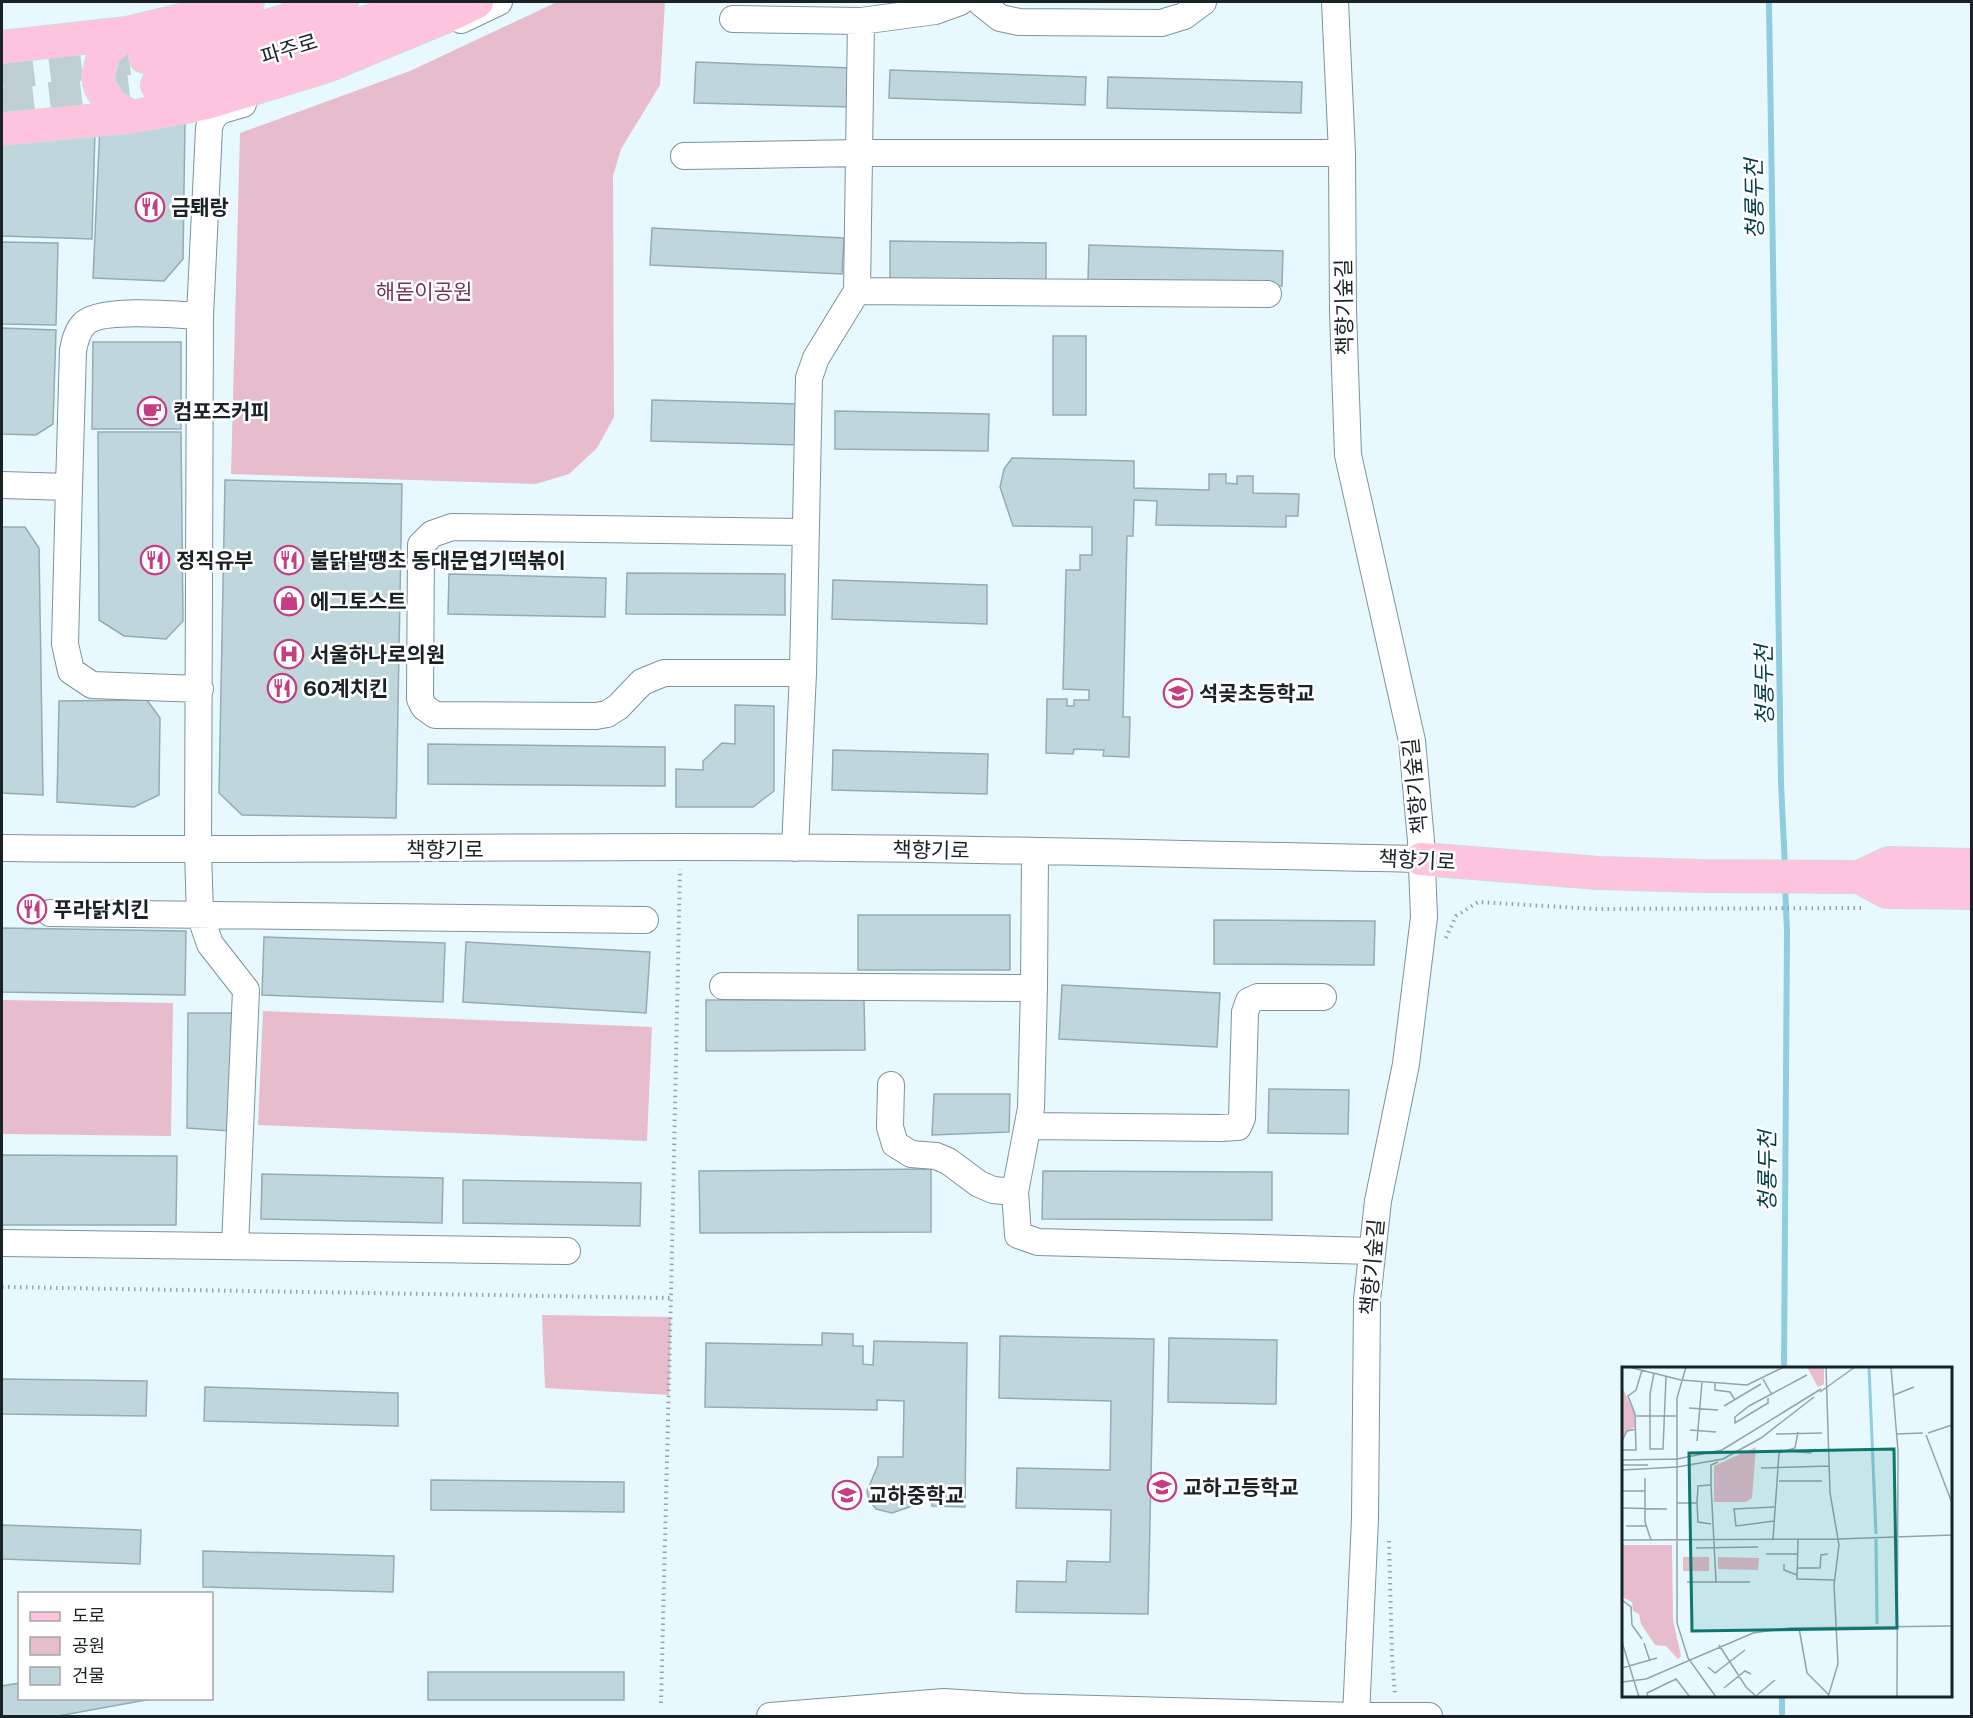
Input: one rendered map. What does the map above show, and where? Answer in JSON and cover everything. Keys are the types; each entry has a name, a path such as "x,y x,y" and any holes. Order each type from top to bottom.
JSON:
{"main road":[{"path":"131,117 110,104 100,86 98,77 104,52 136,45 206,14 248,2"},
{"name":"파주로","path":"136,45 240,35 342,2"},
{"name":"파주로","path":"157,86 247,62 334,35 417,2"},
{"path":"2,129 131,117 207,103 327,66 477,2"},
{"path":"2,47 136,45"},
{"name":"책향기로","path":"1420,859 1599,873 1700,876 1860,877 1888,863 1971,865"},
{"name":"책향기로","path":"1860,877 1887,892 1971,893"}],"street":[{"path":"235,1246 246,990 210,944 200,915 198,850 200,315 209,128 212,118 218,112 337,76 499,2"},
{"path":"733,20 861,21 935,11 960,2"},
{"path":"980,2 1000,18 1019,22 1161,23 1184,16 1203,2"},
{"name":"책향기숲길","path":"1335,2 1342,153 1343,311 1348,455 1412,741 1421,841 1424,917 1406,1064 1378,1201 1367,1300 1365,1519 1356,1716"},
{"path":"795,848 803,673 809,378 816,358 857,291 861,21"},
{"path":"684,156 859,153 1342,153"},
{"path":"857,291 1268,294"},
{"path":"200,315 110,314 94,317 84,324 76,337 73,350 65,644 70,671 92,685 200,689"},
{"path":"2,485 69,487"},
{"path":"803,673 664,673 642,682 618,707 607,714 596,716 435,715 424,707 420,699 421,545 432,534 452,527 806,532"},
{"name":"책향기로","path":"2,848 198,850 680,847 1420,859"},
{"path":"1035,851 1031,1108 1015,1192 1018,1235 1038,1242 1372,1251"},
{"path":"50,913 645,920"},
{"path":"723,986 1034,988"},
{"path":"1028,1126 1220,1128 1238,1126 1242,1118 1245,1012 1249,1001 1258,996 1323,997"},
{"path":"891,1085 890,1127 895,1144 911,1154 936,1156 948,1161 979,1184 993,1190 1015,1192"},
{"path":"2,1243 567,1251"},
{"path":"770,1716 945,1702 1023,1712 1429,1716"}],"path":[{"path":"661,1703 672,1298 680,847"},
{"path":"1444,942 1456,916 1478,902 1596,909 1832,908"},
{"path":"2,1287 672,1298"},
{"path":"1389,1531 1392,1657 1397,1716"}],"green space":[{"name":"해돋이공원","path":"557,2 665,2 660,85 621,149 613,176 614,417 597,448 569,474 536,484 231,474 240,133 410,71"},
{"path":"2,1000 173,1003 171,1136 2,1134"},
{"path":"263,1011 652,1027 647,1141 258,1125"},
{"path":"542,1315 671,1317 669,1395 545,1388"}],"building":[{"path":"696,62 851,68 850,107 694,103"},
{"path":"890,70 1086,77 1085,105 889,98"},
{"path":"1108,77 1302,82 1301,113 1107,108"},
{"path":"185,120 183,259 164,281 93,278 100,125"},
{"path":"95,131 92,239 2,236 2,136"},
{"path":"652,228 844,238 842,274 650,265"},
{"path":"890,241 1046,243 1046,284 890,282"},
{"path":"2,242 58,243 56,325 2,324"},
{"path":"1089,245 1283,251 1282,286 1088,281"},
{"path":"2,328 56,330 53,424 36,435 2,434"},
{"path":"1053,336 1086,336 1086,415 1053,415"},
{"path":"93,342 181,342 181,429 92,429"},
{"path":"652,400 802,404 801,445 651,441"},
{"path":"835,411 989,414 988,451 835,449"},
{"path":"98,432 181,432 183,621 166,639 124,636 99,620"},
{"path":"1012,458 1134,461 1134,488 1209,490 1209,474 1226,474 1226,483 1237,484 1237,476 1253,476 1253,493 1299,494 1298,516 1286,516 1286,527 1156,525 1157,501 1134,500 1133,536 1127,536 1123,717 1130,717 1129,757 1103,756 1104,750 1074,749 1073,754 1046,753 1047,699 1067,699 1067,706 1074,706 1074,700 1089,700 1089,690 1063,689 1066,570 1080,570 1080,555 1092,555 1092,527 1013,526 1000,487 1004,469"},
{"path":"225,480 402,484 396,818 242,815 219,793"},
{"path":"2,527 25,527 39,548 43,795 2,793"},
{"path":"627,573 785,574 785,615 626,614"},
{"path":"449,574 606,578 605,617 448,614"},
{"path":"833,580 987,585 987,624 832,619"},
{"path":"147,700 160,718 159,795 134,807 57,802 59,701"},
{"path":"735,705 774,706 774,791 753,807 676,807 676,769 703,770 703,761 722,743 735,744"},
{"path":"428,744 665,747 665,786 428,784"},
{"path":"833,750 988,754 987,794 832,790"},
{"path":"858,915 1010,915 1010,970 858,970"},
{"path":"1214,920 1375,921 1374,965 1214,964"},
{"path":"2,928 186,931 185,995 2,992"},
{"path":"264,937 445,943 443,1002 262,995"},
{"path":"466,942 650,952 646,1013 463,1002"},
{"path":"1062,985 1220,993 1217,1047 1059,1039"},
{"path":"706,1000 864,1000 865,1050 706,1051"},
{"path":"188,1013 234,1013 230,1131 187,1128"},
{"path":"1269,1089 1349,1090 1348,1134 1268,1133"},
{"path":"934,1094 1010,1094 1009,1132 932,1135"},
{"path":"2,1155 177,1156 176,1225 2,1225"},
{"path":"931,1169 931,1232 700,1233 699,1171"},
{"path":"1043,1171 1272,1172 1272,1220 1042,1219"},
{"path":"262,1174 443,1178 442,1223 261,1219"},
{"path":"463,1180 641,1183 640,1226 463,1223"},
{"path":"822,1333 853,1334 853,1346 863,1346 863,1364 873,1365 874,1341 967,1343 965,1507 932,1506 932,1491 915,1505 892,1513 876,1509 869,1500 867,1491 878,1465 878,1457 903,1457 904,1401 877,1400 877,1410 705,1407 706,1343 822,1345"},
{"path":"1000,1336 1154,1339 1148,1614 1016,1612 1017,1581 1066,1582 1067,1561 1110,1562 1111,1510 1016,1508 1017,1468 1110,1470 1111,1401 999,1398"},
{"path":"1169,1338 1277,1340 1276,1404 1168,1402"},
{"path":"2,1379 147,1381 146,1416 2,1414"},
{"path":"205,1387 398,1393 398,1426 204,1421"},
{"path":"431,1480 624,1482 624,1512 431,1510"},
{"path":"2,1525 141,1530 140,1564 2,1559"},
{"path":"203,1551 394,1556 393,1592 203,1587"},
{"path":"428,1672 624,1672 624,1700 428,1700"},
{"path":"18,1683 18,1700 146,1700 58,1716 2,1716 2,1686"}],"waterway":[{"name":"청룡두천","path":"1769,2 1781,783 1785,867"},
{"name":"청룡두천","path":"1784,1367 1787,931 1785,886"},
{"name":"청룡두천","path":"1782,1697 1782,1716"}],"tunnel":[{"path":"2,74 145,57"},
{"path":"2,104 157,85"}],"place":[{"name":"금퇘랑","path":"150,207"},
{"name":"컴포즈커피","path":"152,411"},
{"name":"정직유부","path":"155,560"},
{"name":"불닭발땡초 동대문엽기떡볶이","path":"289,560"},
{"name":"에그토스트","path":"289,601"},
{"name":"서울하나로의원","path":"289,654"},
{"name":"60계치킨","path":"282,688"},
{"name":"석곶초등학교","path":"1178,693"},
{"name":"푸라닭치킨","path":"32,909"},
{"name":"교하고등학교","path":"1162,1487"},
{"name":"교하중학교","path":"847,1495"}]}
